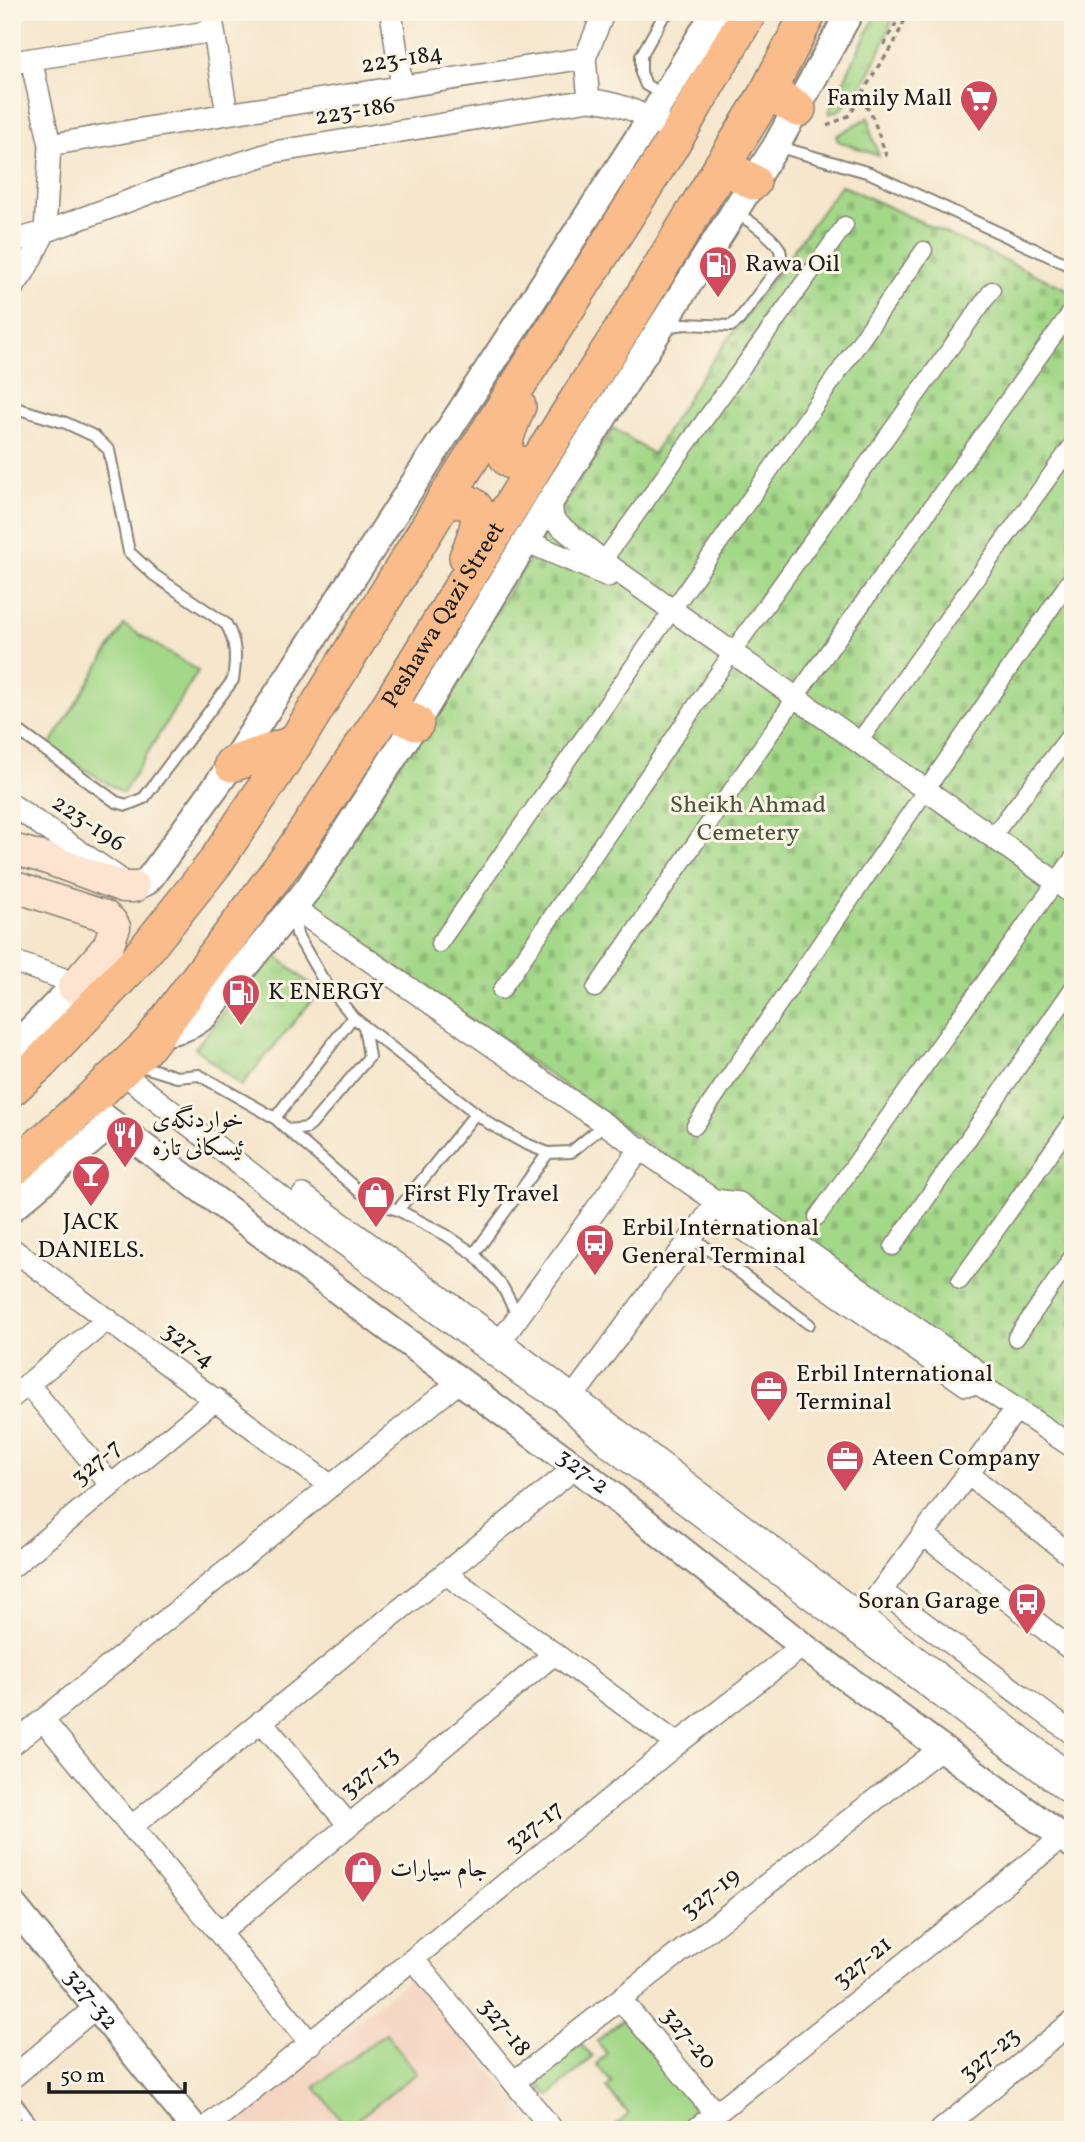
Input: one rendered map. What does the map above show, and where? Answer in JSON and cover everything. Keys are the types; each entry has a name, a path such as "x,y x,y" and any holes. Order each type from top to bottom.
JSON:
{"highway":[{"path":"12,1088 40,1063 83,998 139,958 215,863 295,743 547,338 664,127 748,12"},
{"name":"Peshawa Qazi Street","path":"12,1170 98,1114 125,1067 149,1044 284,864 402,716 447,609 537,463 644,325 722,165 768,91 809,12"},
{"path":"768,91 798,109"},
{"path":"722,165 753,182"},
{"path":"537,463 515,464 507,459 503,449 507,433 547,338"},
{"path":"444,500 466,501 475,507 479,515 478,530 447,609"},
{"path":"232,764 295,743"}],"main road":[{"path":"12,849 45,858 123,887 134,887"},
{"path":"12,886 105,916 115,927 83,998"}],"street":[{"path":"391,12 402,87"},
{"path":"589,100 585,58 604,12"},
{"path":"157,1032 172,1032 185,1028 204,1016 294,908 402,716 522,547 551,500 644,325 734,212 798,109 850,12"},
{"path":"134,887 146,882 152,875 232,764 664,127 663,95 711,14"},
{"path":"12,289 45,232 50,145 22,60 212,21 227,114"},
{"name":"223-184","path":"50,145 227,114 585,58"},
{"name":"223-186","path":"12,241 274,152 589,100 620,104 664,127"},
{"path":"603,561 845,225"},
{"path":"439,944 924,250"},
{"path":"501,991 731,654 992,290"},
{"path":"595,989 795,698 1073,309"},
{"path":"858,743 1073,444"},
{"path":"551,500 553,520 603,561 1065,888"},
{"path":"522,547 537,546 587,566 671,611"},
{"path":"695,1125 1073,576"},
{"path":"992,837 1073,732"},
{"name":"223-196","path":"12,805 134,887"},
{"path":"817,1217 1065,888 1073,858"},
{"path":"294,908 714,1200 739,1203 751,1211 976,1370 979,1384 1073,1447"},
{"path":"12,961 61,978 83,998 12,1049"},
{"path":"893,1247 1073,988"},
{"path":"125,1067 307,1217 570,1401 859,1625 1073,1796"},
{"path":"12,1208 98,1114"},
{"name":"327-2","path":"98,1114 576,1467 803,1646 1068,1841"},
{"path":"960,1281 1073,1121"},
{"path":"496,1347 641,1148"},
{"path":"570,1401 709,1214 714,1200"},
{"name":"327-4","path":"12,1249 331,1486"},
{"path":"1016,1338 1073,1256"},
{"path":"108,1319 20,1391 111,1485"},
{"path":"12,1745 460,1381"},
{"name":"327-7","path":"12,1567 216,1399"},
{"path":"859,1625 881,1591 1016,1409"},
{"path":"131,1827 576,1467"},
{"path":"968,1474 1073,1557"},
{"path":"923,1535 1073,1651"},
{"path":"445,1573 677,1744"},
{"path":"881,1591 1073,1734"},
{"path":"859,1625 1073,1776"},
{"name":"327-17","path":"203,2130 677,1744 803,1646"},
{"name":"327-13","path":"219,1933 554,1654"},
{"path":"43,1720 311,2044"},
{"path":"261,1721 349,1825"},
{"name":"327-19","path":"514,2082 940,1749"},
{"name":"327-21","path":"695,2130 1068,1841"},
{"name":"327-32","path":"12,1904 196,2130"},
{"name":"327-18","path":"414,1960 554,2130"},
{"name":"327-20","path":"620,1999 716,2113"},
{"path":"12,2078 96,2007"},
{"name":"327-23","path":"941,2130 1070,2029"}],"lane":[{"path":"663,95 646,85 641,74 641,55 663,17 670,12"},
{"path":"776,146 870,173 1073,267"},
{"path":"644,325 731,326 739,320 780,265 781,258 779,248 746,218 734,212"},
{"path":"12,726 116,802 127,805 144,798 233,680 236,660 233,635 226,624 154,575 129,552 109,450 85,431 19,409"},
{"path":"294,908 297,935 322,978 353,1017 490,1124 548,1153 571,1152 606,1123"},
{"path":"275,1118 353,1017"},
{"path":"288,1130 307,1128 369,1057 364,1027"},
{"path":"125,1067 177,1077 200,1075 275,1118 360,1192 446,1235 474,1254 502,1286 518,1316"},
{"path":"398,1210 476,1113"},
{"path":"474,1254 548,1153"},
{"path":"692,1237 808,1324"},
{"path":"12,2097 36,2130"}],"path":[{"path":"884,45 902,12"},
{"path":"827,126 850,115 893,47 908,12"},
{"path":"918,15 940,15"},
{"path":"861,97 873,118 888,162"}],"shaded area":[{"path":"413,1976 540,2130 227,2130 229,2124"}],"green space":[{"path":"877,12 895,12 878,55 851,99 841,109 829,114 830,109"},
{"path":"869,117 879,156 838,141 836,136"},
{"name":"Sheikh Ahmad Cemetery","path":"841,185 1073,292 1073,1442 308,906 613,428 653,454 700,378"},
{"path":"124,625 198,671 123,793 49,747"},
{"path":"273,953 319,992 241,1086 195,1048"},
{"path":"623,2019 700,2112 678,2130 610,2130 629,2114 606,2088 612,2083 596,2064 607,2054 597,2041"},
{"path":"386,2033 417,2073 347,2127 315,2087"},
{"path":"580,2043 592,2057 549,2096 537,2083"}],"place":[{"name":"Family Mall","path":"979,133"},
{"name":"Rawa Oil","path":"718,299"},
{"name":"K ENERGY","path":"241,1027"},
{"name":"خواردنگەی ئیسکانی تازە","path":"125,1169"},
{"name":"JACK DANIELS.","path":"91,1208"},
{"name":"First Fly Travel","path":"376,1229"},
{"name":"Erbil International General Terminal","path":"595,1277"},
{"name":"Erbil International Terminal","path":"769,1423"},
{"name":"Ateen Company","path":"845,1493"},
{"name":"Soran Garage","path":"1027,1636"},
{"name":"جام سيارات","path":"363,1904"}]}
